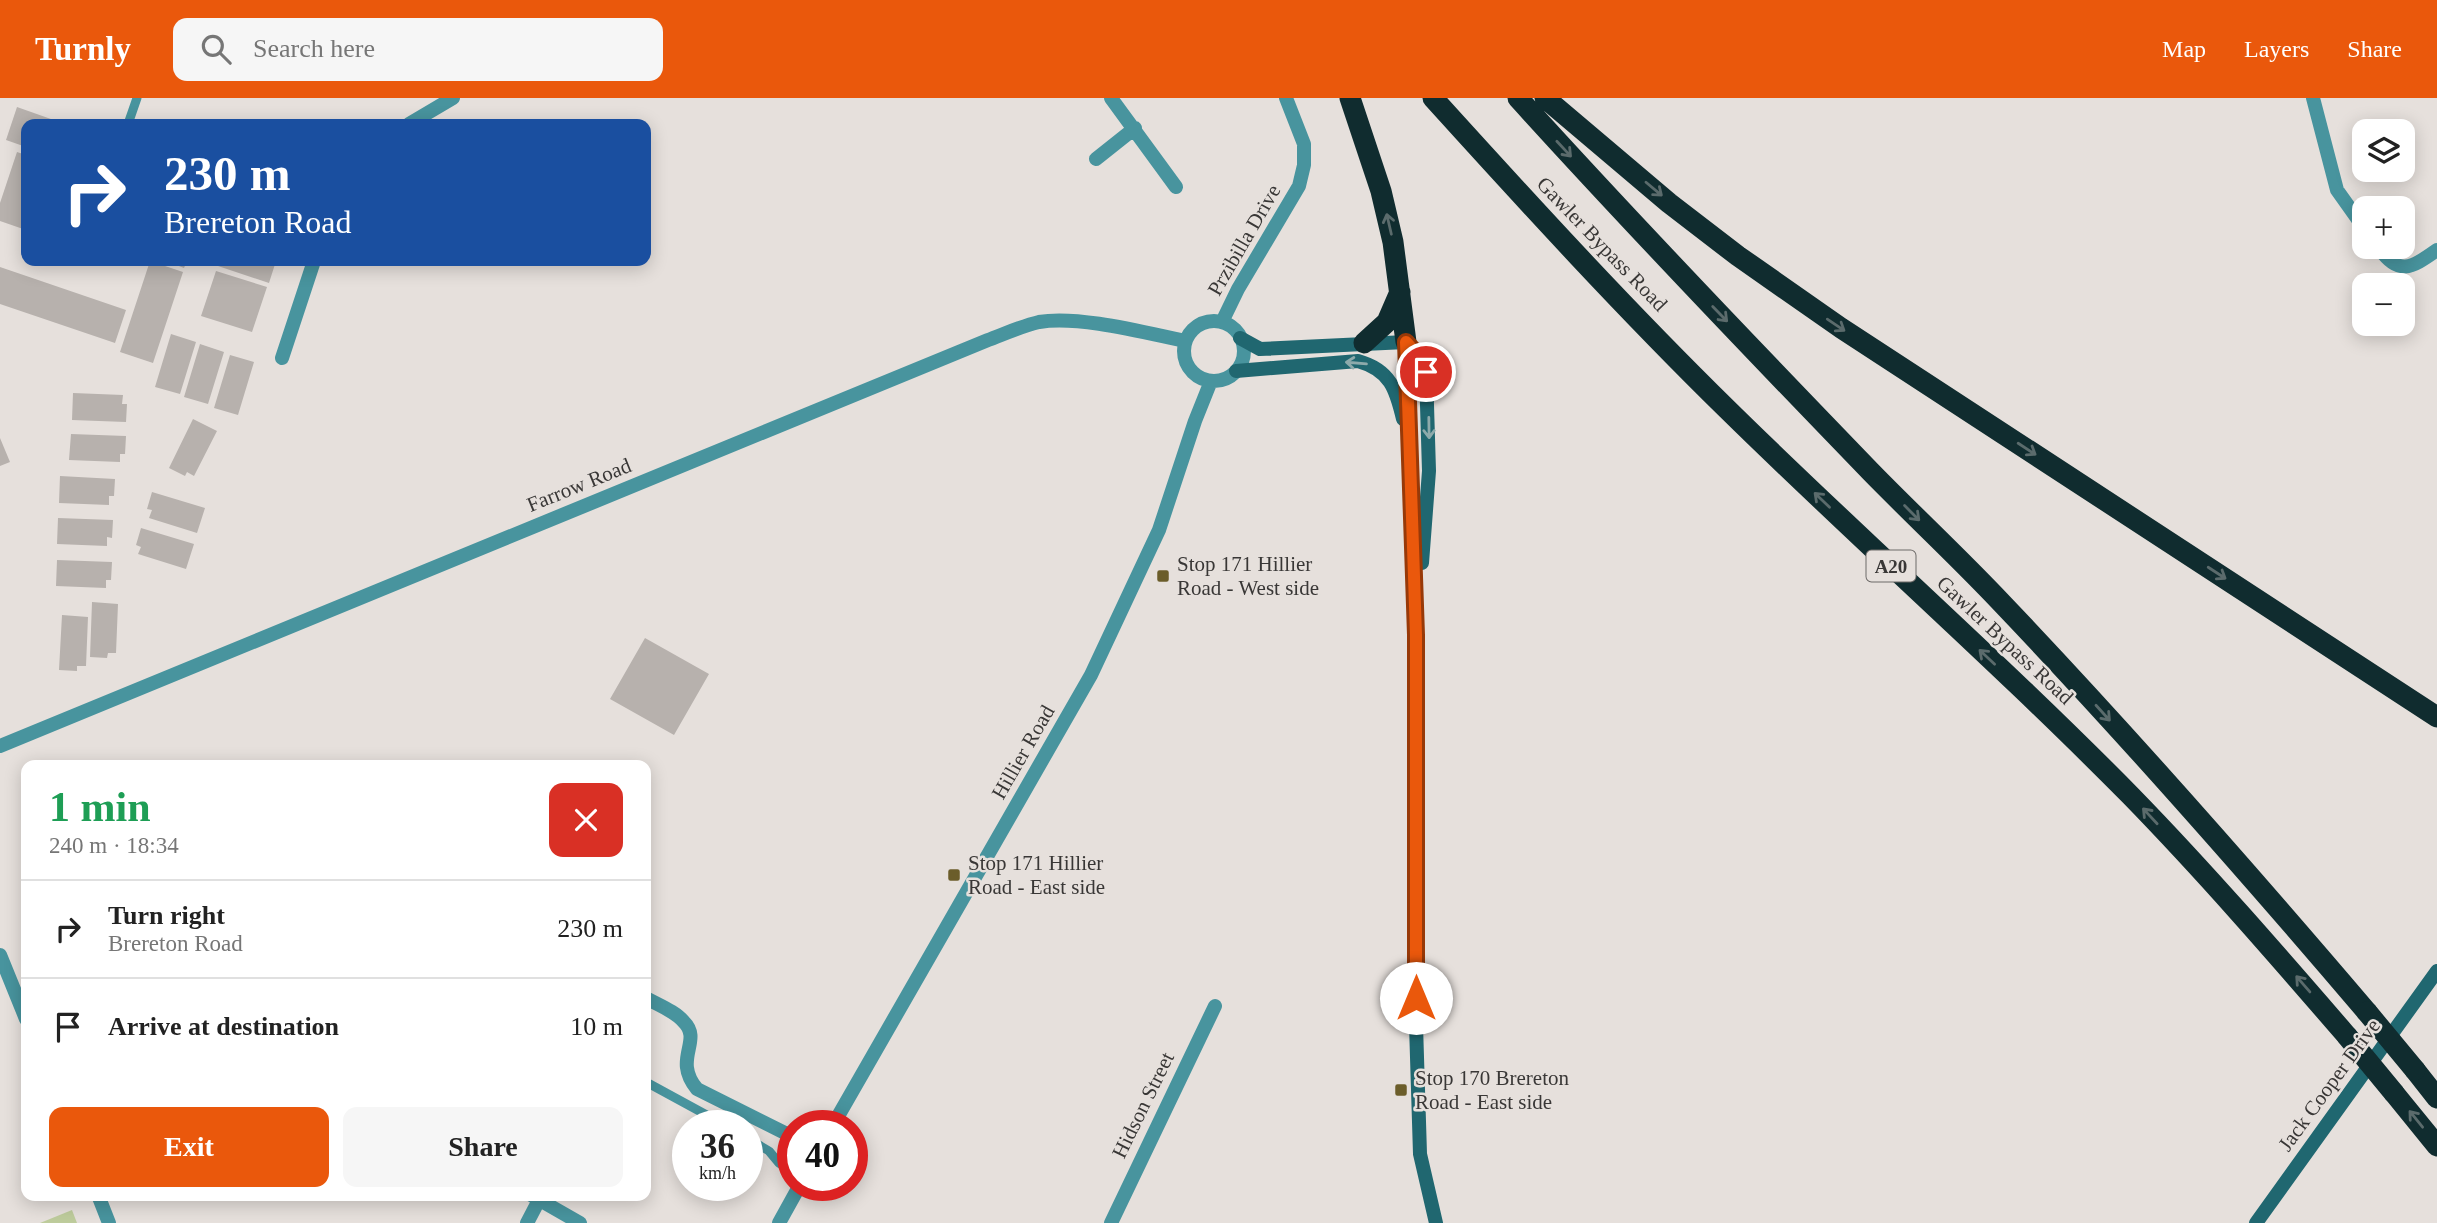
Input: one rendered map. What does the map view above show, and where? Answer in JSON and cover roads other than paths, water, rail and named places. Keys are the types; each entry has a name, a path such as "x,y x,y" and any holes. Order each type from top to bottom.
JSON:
{"highway":[{"path":"1350,98 1381,191 1393,242 1406,342"},
{"name":"Gawler Bypass Road","path":"1433,98 1515,189 1725,407 2133,798 2347,1036 2437,1146"},
{"name":"Gawler Bypass Road","path":"1518,98 1726,320 1871,472 1994,595 2098,707 2254,880 2437,1098"},
{"path":"1545,98 1679,210 1738,256 1818,312 2437,718"},
{"path":"1364,343 1387,322 1400,292"}],"street":[{"path":"417,119 453,98"},
{"path":"1111,98 1176,187"},
{"name":"Przibilla Drive","path":"1222,322 1238,289 1299,186 1304,165 1304,144 1286,98"},
{"path":"2313,98 2337,190 2352,211"},
{"path":"1096,159 1135,128"},
{"path":"2387,259 2403,267 2419,262 2437,250"},
{"path":"282,358 312,266"},
{"name":"Farrow Road","path":"0,746 1001,335 1040,322 1076,322 1130,329 1185,341"},
{"path":"1236,371 1243,355 1236,331 1222,322 1204,323 1190,333 1184,350 1188,368 1202,379 1211,381 1221,380 1236,371 1358,361 1369,364 1386,376 1394,388 1410,455"},
{"path":"1240,338 1259,349 1406,342 1424,362 1428,400 1429,471 1416,635"},
{"path":"1406,342 1416,635 1416,1025 1420,1154 1436,1223"},
{"name":"Hillier Road","path":"842,1110 1091,675 1159,530 1211,381"},
{"path":"0,955 21,1007"},
{"name":"Jack Cooper Drive","path":"2256,1223 2437,971"},
{"path":"651,1001 680,1018 689,1027 691,1040 686,1066 691,1082 697,1089 777,1128"},
{"name":"Hidson Street","path":"1111,1223 1215,1006"},
{"path":"101,1201 110,1223"},
{"path":"527,1223 534,1201"},
{"path":"540,1201 580,1223"},
{"path":"779,1223 791,1201"}],"lane":[{"path":"130,119 137,98"},
{"path":"651,1085 697,1110"},
{"path":"763,1147 777,1161"}],"place":[{"name":"Stop 171 Hillier Road - West side","path":"1163,576"},
{"name":"Stop 171 Hillier Road - East side","path":"954,875"},
{"name":"Stop 170 Brereton Road - East side","path":"1401,1090"}]}
